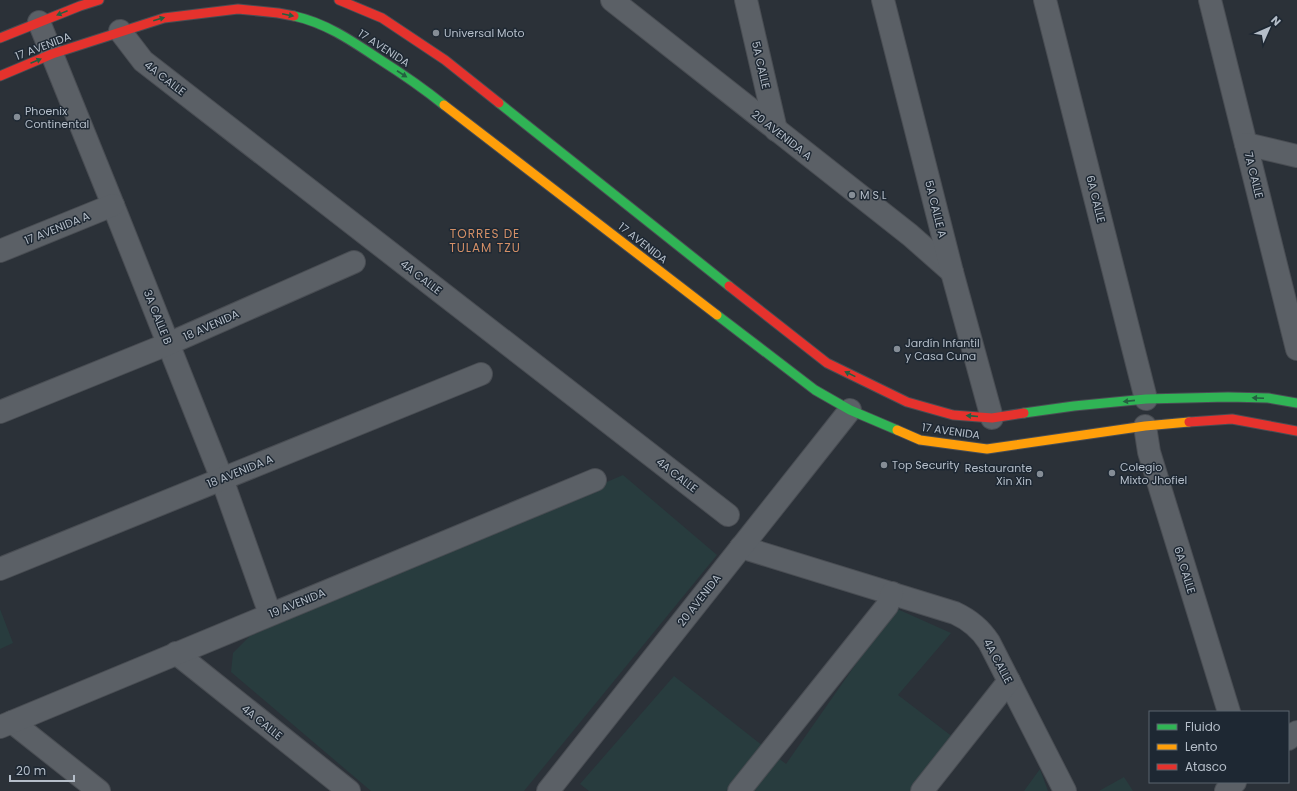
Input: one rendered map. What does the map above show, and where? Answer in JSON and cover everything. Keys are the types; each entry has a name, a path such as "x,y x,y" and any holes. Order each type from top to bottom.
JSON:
{"main road":[{"name":"17 AVENIDA","path":"339,0 382,18 445,60 827,363 907,402 953,415 992,418 1074,406 1146,399 1268,398 1297,404"},
{"name":"17 AVENIDA","path":"0,38 86,2"},
{"name":"17 AVENIDA","path":"0,76 52,54 164,18 238,9 278,13 311,20 343,35 417,84 815,390 850,410 920,440 987,448 1145,426 1232,419 1274,426 1297,432"}],"street":[{"name":"20 AVENIDA A","path":"612,0 910,235 952,272"},
{"name":"5A CALLE","path":"746,0 776,130"},
{"name":"5A CALLE A","path":"883,0 952,272 992,418"},
{"name":"6A CALLE","path":"1045,0 1146,399"},
{"name":"7A CALLE","path":"1210,0 1297,350"},
{"name":"3A CALLE B","path":"39,22 222,479 270,614"},
{"name":"4A CALLE","path":"120,31 143,61 728,515"},
{"path":"1246,144 1297,156"},
{"name":"17 AVENIDA A","path":"0,251 113,205"},
{"name":"18 AVENIDA","path":"0,412 168,344 354,262"},
{"name":"18 AVENIDA A","path":"0,569 481,374"},
{"name":"20 AVENIDA","path":"552,789 850,410"},
{"name":"6A CALLE","path":"1145,426 1149,452 1229,711"},
{"name":"19 AVENIDA","path":"6,724 595,480"},
{"name":"4A CALLE","path":"741,547 955,613 970,621 986,638 1065,791"},
{"path":"739,791 887,606 892,593"},
{"name":"4A CALLE","path":"176,653 349,791"},
{"path":"922,791 1009,681"},
{"path":"6,724 99,791"},
{"path":"1289,738 1297,732"},
{"path":"1226,791 1234,783"}],"green space":[{"path":"623,475 717,555 524,791 371,791 231,672 233,653 250,636"},
{"path":"895,608 951,633 898,695 962,744 922,791 589,791 580,784 674,676 786,764"},
{"path":"0,609 13,643 0,649"},
{"path":"1040,769 1048,791 1024,791"},
{"path":"1124,777 1133,791 1099,791"}],"traffic: fast":[{"path":"294,16 317,23 349,39 404,75 444,105"},
{"path":"499,103 729,286"},
{"path":"717,315 815,390 850,410 897,430"},
{"path":"1024,413 1074,406 1146,399 1228,397 1268,398 1297,403"}],"traffic: slow":[{"path":"444,105 717,315"},
{"path":"897,430 920,440 987,449 1145,426 1189,422"}],"traffic: jam":[{"path":"0,38 80,6 99,0"},
{"path":"339,0 382,18 445,60 499,103"},
{"path":"0,76 52,54 164,18 238,9 294,16"},
{"path":"729,286 827,363 907,402 953,415 992,418 1024,413"},
{"path":"1189,422 1232,419 1297,431"}],"place":[{"name":"Universal Moto","path":"436,33"},
{"name":"Phoenix Continental","path":"17,117"},
{"name":"M S L","path":"852,195"},
{"name":"Jardín Infantil y Casa Cuna","path":"897,349"},
{"name":"Top Security","path":"884,465"},
{"name":"Colegio Mixto Jhofiel","path":"1112,473"},
{"name":"Restaurante Xin Xin","path":"1040,474"}],"district":[{"name":"TORRES DE TULAM TZU","path":"485,240"}]}
